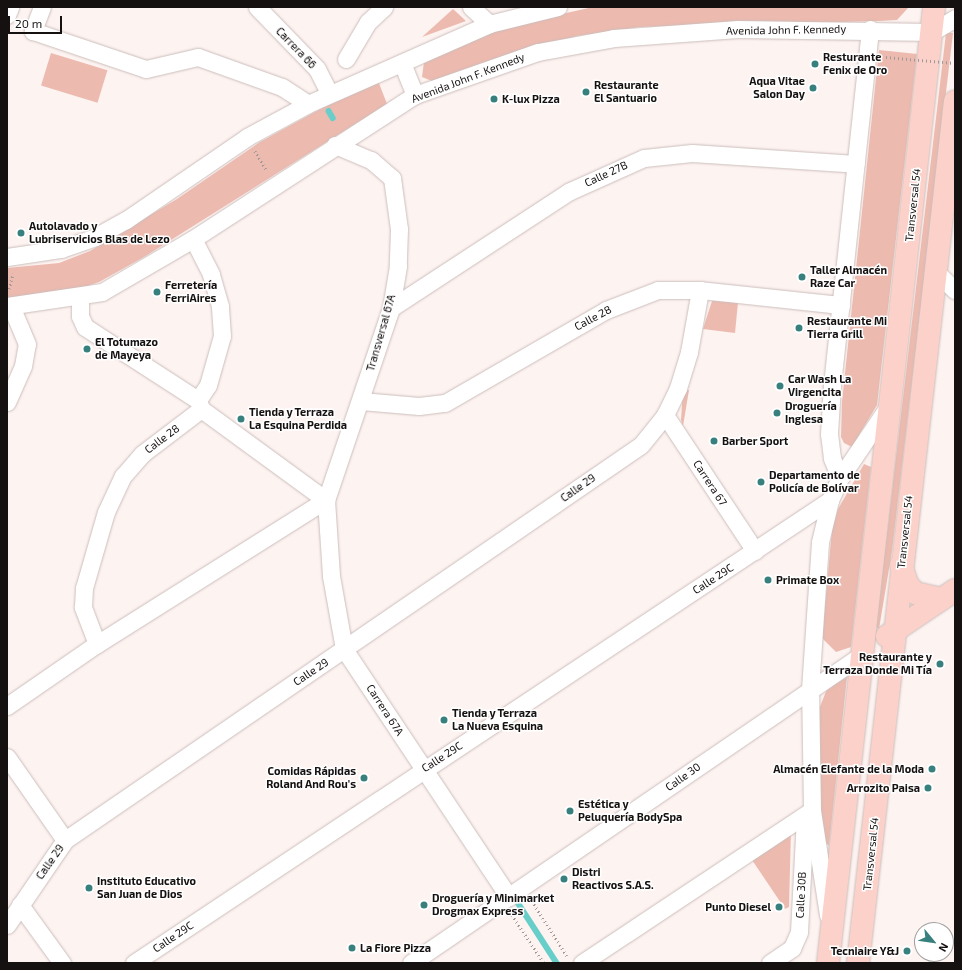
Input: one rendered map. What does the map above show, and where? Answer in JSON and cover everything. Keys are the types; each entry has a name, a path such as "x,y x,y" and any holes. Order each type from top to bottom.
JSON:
{"main road":[{"name":"Transversal 54","path":"828,963 830,927 863,654 934,7"},
{"name":"Transversal 54","path":"858,963 895,630 901,560 955,101"},
{"path":"901,560 902,572 915,593 948,595"},
{"name":"Calle 30","path":"863,654 895,630 948,595"}],"street":[{"path":"7,15 10,7"},
{"path":"42,7 34,31 146,69 198,57 282,88 308,104"},
{"name":"Carrera 66","path":"256,7 317,69 333,92"},
{"path":"346,59 368,22 384,7"},
{"path":"471,7 489,24"},
{"path":"7,257 60,249 95,237 126,220 247,137 308,104 363,78 402,64 489,24 558,7"},
{"path":"932,32 955,18"},
{"name":"Avenida John F. Kennedy","path":"9,302 80,298 127,279 193,239 352,134 382,117 415,95 538,52 607,39 738,29 870,29 932,32"},
{"path":"840,478 832,458 829,434 870,29"},
{"path":"402,64 415,95"},
{"name":"Transversal 67A","path":"326,500 361,401 390,308 398,266 395,188 392,178 371,160 336,145"},
{"name":"Calle 27B","path":"390,308 556,199 644,158 692,153 856,164"},
{"name":"Calle 28","path":"97,644 83,607 84,588 106,512 123,476 142,454 200,405 208,385 222,336 220,306 211,274 193,239"},
{"path":"935,271 955,290"},
{"name":"Calle 28","path":"361,401 419,406 445,402 606,310 658,290 700,290 841,305"},
{"name":"Calle 29","path":"7,926 65,840 641,444 665,415 689,352 700,290"},
{"path":"7,706 97,644 326,500 200,405 85,327 80,316 80,298"},
{"path":"7,402 23,366 27,344 9,302"},
{"name":"Transversal 54","path":"830,927 809,812 810,689 820,542 830,500 840,478 891,404"},
{"name":"Carrera 67","path":"665,415 755,551"},
{"name":"Carrera 67A","path":"326,500 331,576 344,649 424,769 506,899"},
{"name":"Calle 29C","path":"134,963 830,500"},
{"name":"Calle 30","path":"411,963 863,654"},
{"path":"7,757 65,840"},
{"path":"582,963 809,812"},
{"name":"Calle 30B","path":"770,963 792,948 799,932 809,812"},
{"path":"20,905 62,963"}],"path":[{"path":"886,57 955,63"},
{"path":"257,154 268,172"},
{"path":"9,302 12,275"},
{"path":"523,887 572,963"},
{"path":"506,899 544,963"}],"shaded area":[{"path":"593,7 908,8 897,20 640,27 577,36 432,81 422,77 424,62 457,46 509,26"},
{"path":"453,9 466,21 422,37"},
{"path":"946,33 953,33 892,551 879,629 876,627"},
{"path":"879,50 917,54 877,405 852,447 844,443 841,437 842,402"},
{"path":"51,53 107,70 97,103 41,86"},
{"path":"377,78 387,104 144,257 99,282 70,292 7,299 7,268 59,263 90,251 177,199 260,142"},
{"path":"712,301 738,302 735,333 703,329"},
{"path":"683,390 689,390 683,426 681,420"},
{"path":"864,464 871,467 851,647 836,652 822,638 832,530 838,509"},
{"path":"847,677 829,846 824,841 819,788 817,714 827,689"},
{"path":"791,829 789,907 785,909 750,857"}],"waterway":[{"path":"329,111 333,118"},
{"path":"513,895 557,963"}],"place":[{"name":"Resturante Fenix de Oro","path":"815,64"},
{"name":"Aqua Vitae Salon Day","path":"813,88"},
{"name":"Restaurante El Santuario","path":"586,92"},
{"name":"K-lux Pizza","path":"494,99"},
{"name":"Autolavado y Lubriservicios Blas de Lezo","path":"21,233"},
{"name":"Taller Almacén Raze Car","path":"802,277"},
{"name":"Ferretería FerriAires","path":"157,292"},
{"name":"Restaurante Mi Tierra Grill","path":"799,328"},
{"name":"El Totumazo de Mayeya","path":"87,349"},
{"name":"Car Wash La Virgencita","path":"780,386"},
{"name":"Droguería Inglesa","path":"777,413"},
{"name":"Tienda y Terraza La Esquina Perdida","path":"241,419"},
{"name":"Barber Sport","path":"714,441"},
{"name":"Departamento de Policía de Bolívar","path":"761,482"},
{"name":"Primate Box","path":"768,580"},
{"name":"Restaurante y Terraza Donde Mi Tía","path":"940,664"},
{"name":"Tienda y Terraza La Nueva Esquina","path":"444,720"},
{"name":"Almacén Elefante de la Moda","path":"932,769"},
{"name":"Comidas Rápidas Roland And Rou's","path":"364,778"},
{"name":"Arrozito Paisa","path":"928,788"},
{"name":"Estética y Peluquería BodySpa","path":"570,811"},
{"name":"Distri Reactivos S.A.S.","path":"564,879"},
{"name":"Instituto Educativo San Juan de Dios","path":"89,888"},
{"name":"Droguería y Minimarket Drogmax Express","path":"424,905"},
{"name":"Punto Diesel","path":"779,907"},
{"name":"La Fiore Pizza","path":"352,948"},
{"name":"Tecniaire Y&J","path":"907,951"}]}
